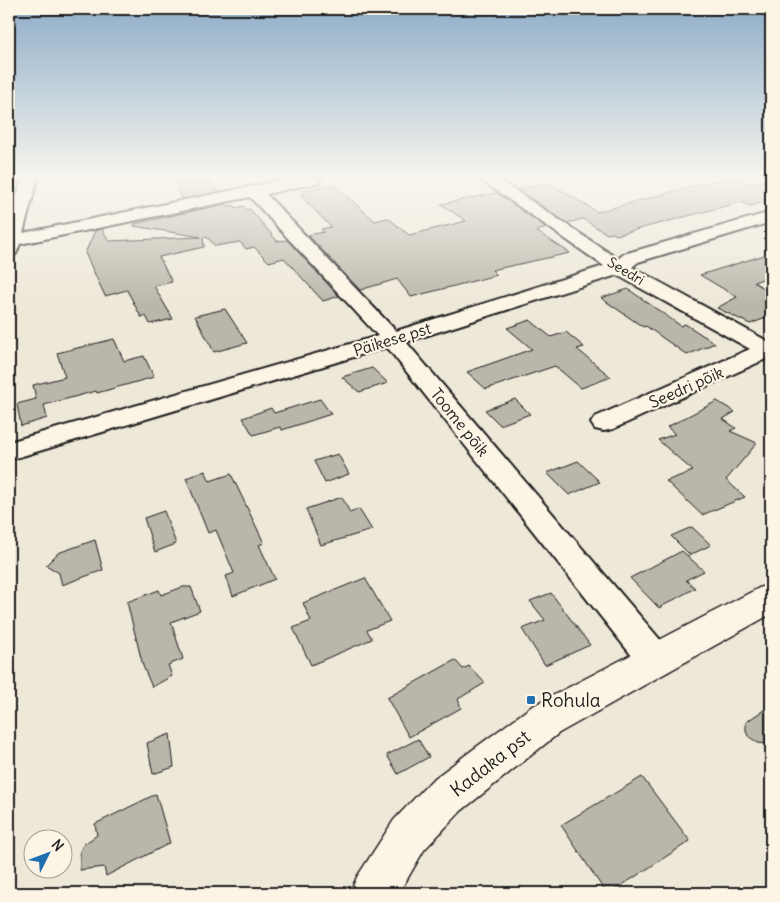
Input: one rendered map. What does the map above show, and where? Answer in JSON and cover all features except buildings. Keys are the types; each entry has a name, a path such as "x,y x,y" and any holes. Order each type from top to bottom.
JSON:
{"main road":[{"name":"Kadaka pst","path":"373,893 409,835 446,796 545,720 771,598"}],"street":[{"path":"19,221 11,245 121,221"},
{"name":"Toome põik","path":"282,221 392,339 656,660"},
{"name":"Seedri","path":"549,221 619,268 769,351"},
{"name":"Päikese pst","path":"9,450 392,339 619,268 630,258 754,221"},
{"name":"Seedri põik","path":"604,423 769,351"}],"place":[{"name":"Rohula","path":"531,700"}]}
